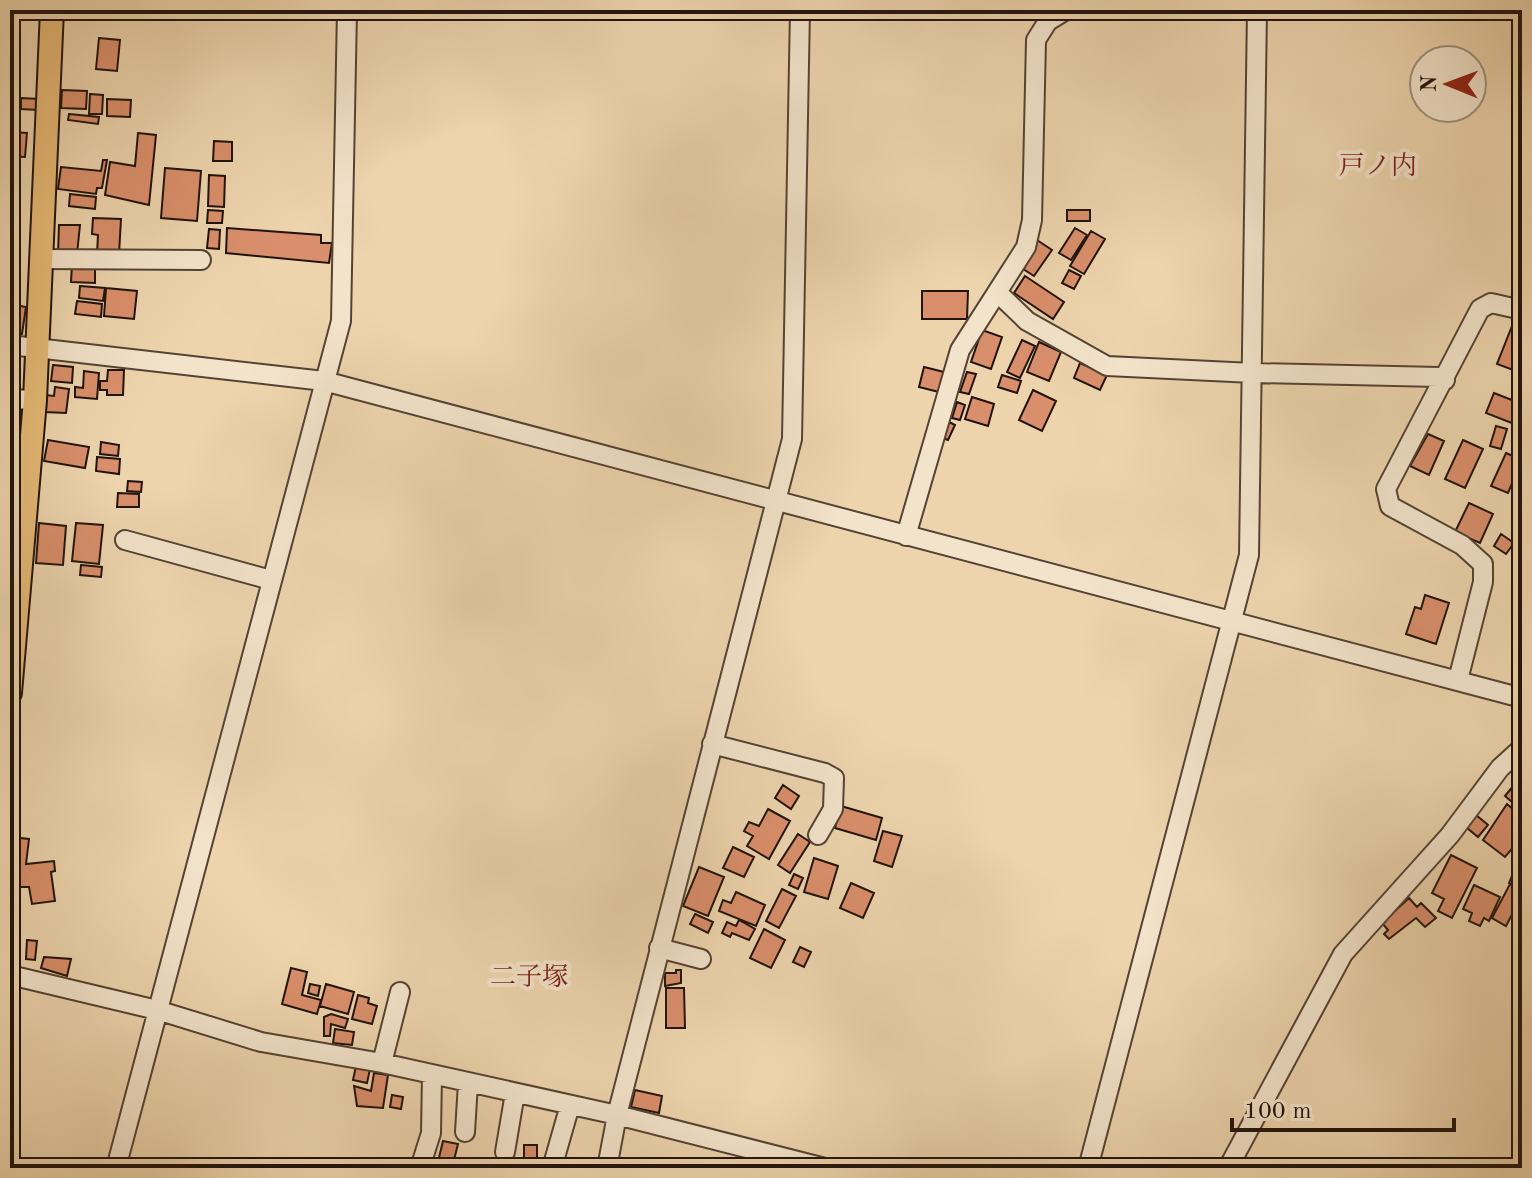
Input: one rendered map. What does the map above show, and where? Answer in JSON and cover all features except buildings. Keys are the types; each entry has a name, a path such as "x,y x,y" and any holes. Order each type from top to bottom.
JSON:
{"main road":[{"path":"10,693 16,572 35,400 52,10"}],"street":[{"path":"116,1168 341,321 347,10"},
{"path":"607,1168 617,1115 659,948 794,425 800,10"},
{"path":"906,536 960,350 1030,234 1036,40 1048,21 1066,10"},
{"path":"1088,1168 1249,555 1257,10"},
{"path":"40,259 201,260"},
{"path":"997,292 1027,321 1107,366 1439,377 1445,380"},
{"path":"1458,680 1483,582 1483,564 1462,545 1390,506 1386,496 1391,475 1483,306 1491,303 1522,310"},
{"path":"10,345 324,381 1522,698"},
{"path":"10,399 35,400"},
{"path":"125,540 271,580"},
{"path":"712,744 825,773 834,778 833,809 818,835"},
{"path":"1228,1168 1343,954 1450,835 1500,768 1522,748"},
{"path":"659,948 701,959"},
{"path":"10,975 157,1010 261,1042 382,1063 617,1115 825,1168"},
{"path":"382,1063 400,992"},
{"path":"420,1168 431,1133 432,1074"},
{"path":"465,1132 468,1083"},
{"path":"505,1152 515,1093"},
{"path":"552,1168 570,1105"}],"district":[{"name":"戸ノ内","path":"1378,165"},
{"name":"二子塚","path":"529,976"}]}
